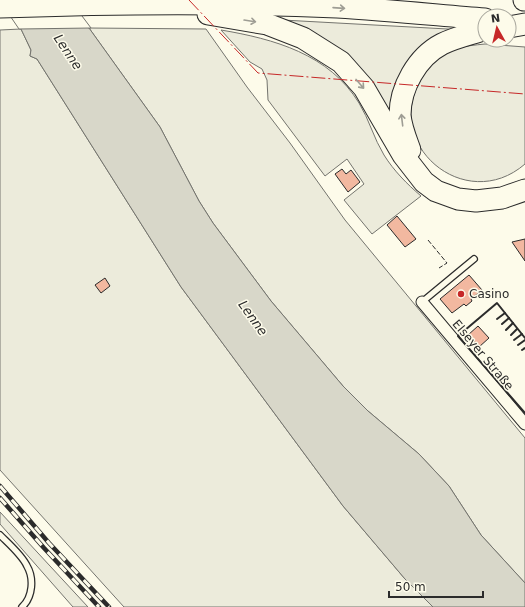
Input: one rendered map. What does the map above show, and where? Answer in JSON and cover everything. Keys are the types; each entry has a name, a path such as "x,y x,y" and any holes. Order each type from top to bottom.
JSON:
{"highway":[{"path":"0,7 92,4 160,4 208,10 266,24 303,38 341,62 364,88 403,155 424,182 436,191 458,199 476,201 502,198 525,190"},
{"path":"208,10 337,7 477,18"},
{"path":"477,33 441,45 422,60 410,77 402,95 400,116 404,134 411,151 428,173 452,187 466,190 493,191 525,178"}],"street":[{"name":"Elseyer Straße","path":"422,302 525,424"}],"lane":[{"path":"422,302 474,258"},
{"path":"0,534 27,565 31,577 31,592 22,607"}],"shaded area":[{"path":"264,19 466,30 421,52 398,129 375,94"},
{"path":"89,28 206,29 345,220 525,438 525,583 481,535 449,486 419,454 368,411 343,386 271,301 213,223 199,201 160,127"},
{"path":"21,29 31,50 30,56 37,59 181,287 343,506 405,579 433,607 124,607 0,470 0,30"},
{"path":"221,30 261,38 280,44 316,61 332,72 347,86 359,103 380,149 388,161 401,177 421,196 372,234 344,200 364,184 347,159 325,176 268,100 267,80 262,69 250,62"},
{"path":"477,45 477,48 525,47 525,164 502,178 478,182 455,177 435,165 420,147 412,125 412,101 423,76 429,67 440,56 449,51"},
{"path":"0,512 88,607 73,607 0,524"}],"water":[{"name":"Lenne","path":"2,0 89,28 160,127 199,201 213,223 271,301 343,386 368,411 419,454 449,486 481,535 525,583 525,607 433,607 405,579 343,506 181,287 37,59 30,56 31,50 21,29"}],"pier":[{"path":"70,0 91,28 19,29 0,1"}],"building":[{"path":"342,169 346,174 351,170 360,182 348,192 335,174"},
{"path":"397,216 416,239 405,247 387,225"},
{"path":"525,239 525,261 512,242"},
{"name":"Casino","path":"469,275 482,290 471,299 472,301 466,306 464,304 452,313 440,299"},
{"path":"105,278 110,286 101,293 95,285"},
{"path":"478,326 489,338 479,347 468,335"}],"railway":[{"path":"0,486 49,543 109,607"},
{"path":"0,498 99,607"}],"fence":[{"path":"428,240 447,263 439,268"}],"wall":[{"path":"525,338 497,303 458,336 525,413"},
{"path":"497,319 505,313"},
{"path":"502,324 509,318"},
{"path":"506,330 513,323"},
{"path":"511,335 517,329"},
{"path":"514,340 522,334"},
{"path":"518,345 525,340"}],"power":[{"path":"189,0 258,73 525,94"}],"place":[{"name":"Casino","path":"461,294"}]}
